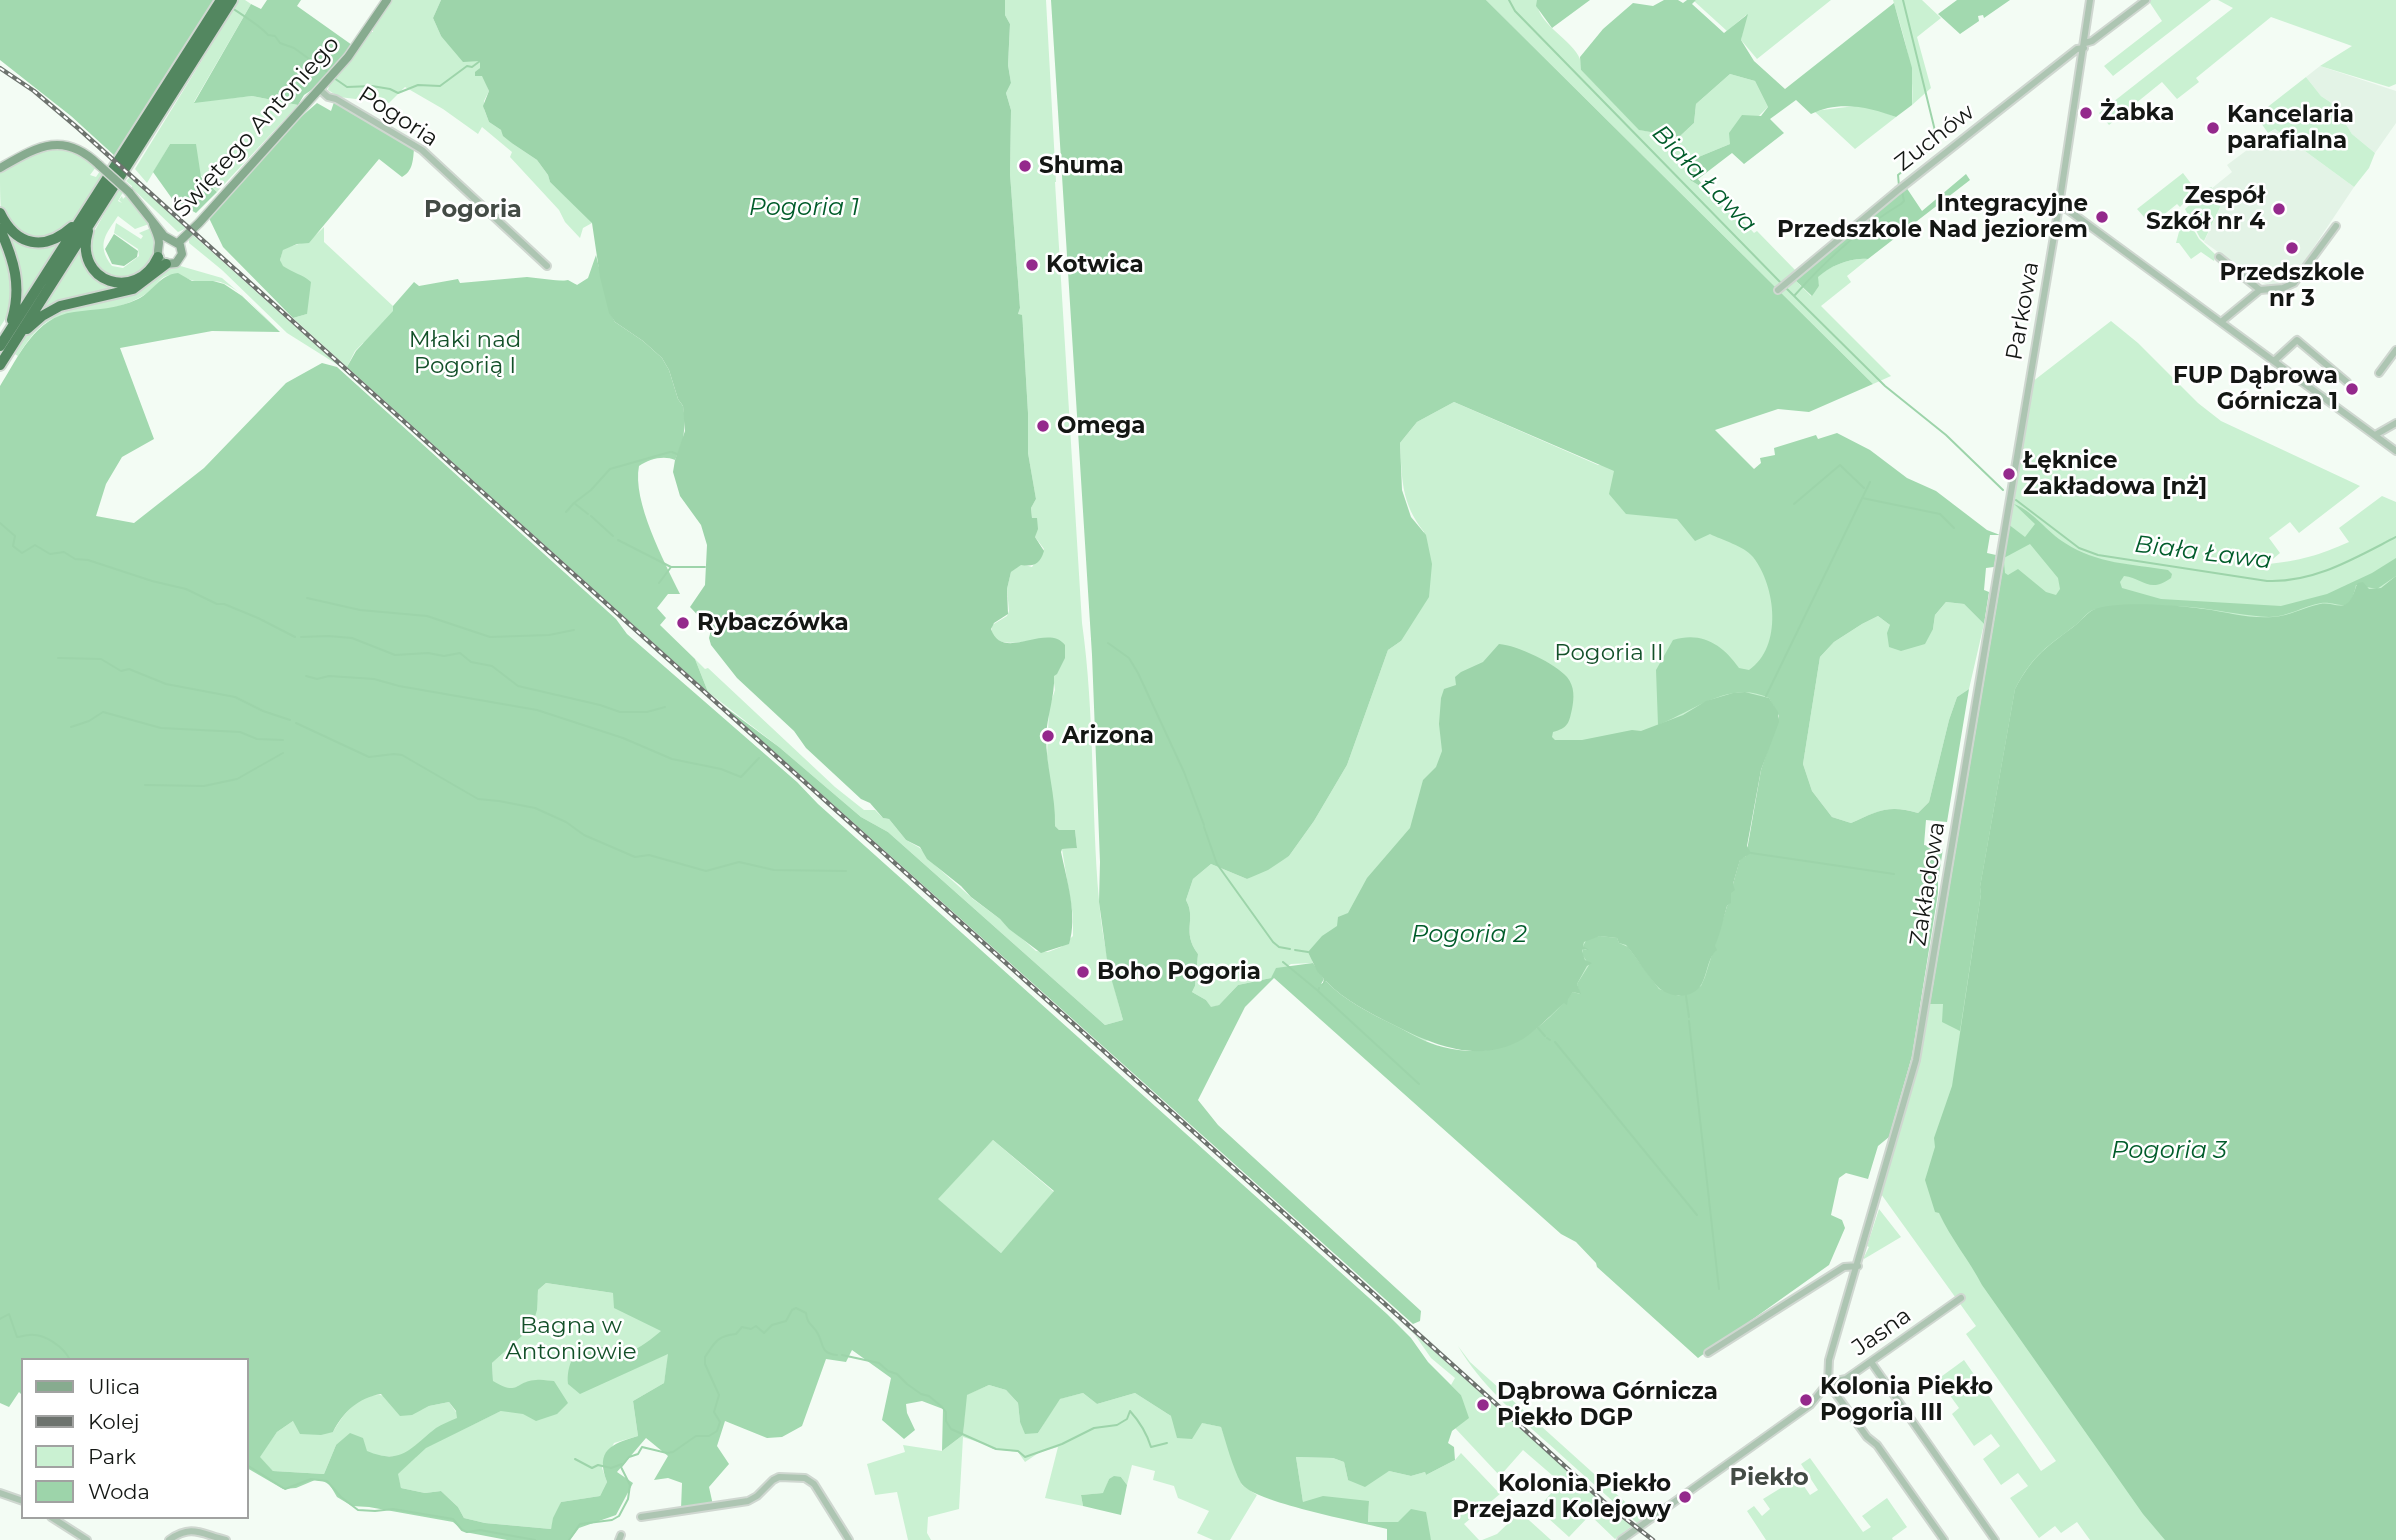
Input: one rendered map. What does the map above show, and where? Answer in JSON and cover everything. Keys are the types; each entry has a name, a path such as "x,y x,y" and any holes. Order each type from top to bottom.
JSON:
{"highway":[{"path":"0,365 12,336 221,6 232,0"},
{"path":"0,213 15,234 40,243 60,237 88,218"},
{"path":"88,218 87,257 96,273 106,280 120,283 136,279 161,255"},
{"path":"0,229 13,259 18,281 12,336"},
{"path":"0,346 55,308 70,302 130,290 143,284 161,255"}],"street":[{"name":"Świętego Antoniego","path":"173,241 200,223 331,76 387,0"},
{"name":"Parkowa","path":"2008,503 2059,206 2090,0"},
{"name":"Zuchów","path":"1779,290 1904,184 2077,49 2085,46 2146,0"},
{"name":"Pogoria","path":"319,89 328,97 334,97 422,149 547,266"},
{"path":"0,163 44,146 60,144 80,149 129,192 153,224 182,250 180,259 175,264 161,255 153,224"},
{"path":"0,168 12,160"},
{"path":"2059,206 2396,451"},
{"path":"2221,322 2260,290 2286,287 2295,282 2336,226"},
{"path":"161,255 173,241"},
{"path":"2219,257 2260,290"},
{"path":"2274,361 2297,340 2347,382"},
{"path":"2379,373 2396,350"},
{"path":"2375,435 2396,424"},
{"name":"Zakładowa","path":"1828,1383 1829,1360 1916,1060 2008,503"},
{"path":"1708,1353 1844,1267 1858,1266"},
{"name":"Jasna","path":"1621,1540 1807,1407 1828,1383 1844,1380 1961,1298"},
{"path":"1871,1362 1995,1540"},
{"path":"1828,1383 1868,1438 1877,1445 1944,1540"},
{"path":"641,1517 748,1501 776,1478 806,1478 814,1484 849,1540"},
{"path":"0,1493 21,1500"},
{"path":"54,1519 87,1540"},
{"path":"169,1540 180,1532 190,1530 226,1540"}],"shaded area":[{"path":"2320,66 2396,91 2396,123 2375,153 2352,134 2333,104 2321,96 2306,77"},
{"name":"Zespół Szkół nr 4","path":"2275,129 2354,187 2292,280 2267,285 2204,242 2222,203 2211,189 2232,172 2227,165"}],"green space":[{"path":"0,0 217,0 116,157 71,116 0,60"},
{"path":"239,0 251,4 194,102 252,96 298,105 217,192 170,144 147,183 135,169"},
{"path":"267,0 301,0 297,6 352,45 316,87 304,95 298,105 252,96 194,103 251,4 261,9"},
{"path":"391,0 441,0 433,18 441,36 480,61 480,68 475,76 483,76 489,91 484,101 484,109 489,122 501,130 513,144 537,160 550,182 591,220 592,223 583,228 580,238 565,222 559,210 510,157 512,152 482,127 478,134 405,87 389,103 339,97 328,90 330,80 369,32 373,32 373,27"},
{"path":"1005,0 1046,0 1082,623 1089,692 1100,915 1123,1020 1105,1025 888,832 861,817 779,747 708,692 695,659 705,669 708,668 835,787 864,810 875,810 883,818 889,819 906,840 920,848 973,899 1036,951 1048,952 1061,947 1073,936 1073,916 1062,849 1077,848 1075,830 1059,830 1055,826 1047,757 1049,708 1055,690 1048,638 1013,643 997,639 992,634 992,625 1007,616 1009,611 1007,589 1011,572 1021,564 1032,567 1044,549 1035,537 1037,518 1032,518 1031,508 1036,499 1028,453 1023,328 1018,314 1020,308 1010,174 1011,110 1006,93 1011,83 1008,65 1010,24 1005,15"},
{"path":"1051,0 1486,0 1873,384 1809,412 1778,409 1715,430 1754,469 1761,463 1760,458 1775,455 1774,448 1816,435 1818,439 1837,433 1870,450 1907,478 1936,491 1987,530 2000,535 1990,535 1987,553 1996,555 1994,567 1986,568 1984,590 1989,592 1984,624 1964,604 1946,602 1935,615 1933,629 1925,644 1901,651 1889,647 1887,633 1890,625 1878,616 1834,642 1820,657 1803,764 1812,791 1832,817 1851,823 1883,810 1899,809 1918,813 1929,802 1957,697 1969,689 1947,822 1926,820 1924,845 1943,849 1912,1056 1889,1137 1878,1146 1868,1179 1846,1173 1839,1178 1831,1215 1842,1220 1845,1228 1829,1265 1698,1358 1597,1267 1576,1242 1561,1234 1274,978 1245,1007 1198,1100 1218,1125 1421,1311 1420,1321 1413,1324 721,704 779,747 861,817 888,832 1105,1025 1123,1020 1108,967 1099,902 1100,862 1092,655","holes":["1454,402 1614,471 1609,494 1626,514 1677,519 1695,541 1710,534 1744,550 1761,569 1771,599 1771,632 1767,647 1760,660 1749,670 1739,668 1726,653 1711,642 1693,637 1673,640 1656,670 1658,725 1712,699 1741,692 1769,698 1779,716 1761,770 1746,856 1740,859 1730,903 1701,986 1679,996 1659,989 1628,947 1619,943 1617,938 1600,936 1587,939 1583,946 1587,950 1583,949 1582,954 1589,965 1577,984 1580,994 1573,992 1532,1032 1516,1041 1482,1051 1464,1051 1437,1045 1376,1016 1350,1001 1326,981 1321,984 1324,979 1313,963 1276,968 1271,978 1238,985 1219,1005 1211,1007 1206,1000 1192,992 1198,954 1190,939 1190,914 1186,900 1193,879 1211,864 1247,879 1268,870 1289,856 1314,821 1347,765 1388,650 1401,641 1429,597 1432,564 1426,535 1411,517 1402,490 1400,443 1417,422"]},
{"path":"1486,0 1537,0 1538,8 1548,24 1576,52 1581,70 1640,130 1679,137 1694,123 1696,104 1730,74 1755,81 1768,107 1730,144 1696,158 1690,180 1708,191 1739,222 1742,220 1754,233 1757,231 1796,271 1791,276 1811,296 1819,286 1817,277 1822,273 1848,261 1868,259 1847,276 1851,282 1821,306 1891,376 1873,384"},
{"path":"1537,0 1590,0 1552,28 1536,6"},
{"path":"1664,0 1678,0 1683,3 1696,0 1692,4 1724,33 1748,14 1741,40 1754,61 1785,89 1894,3 1912,68 1912,105 1896,117 1854,106 1832,107 1811,114 1796,100 1770,119 1784,133 1744,164 1732,153 1698,179 1708,191 1690,180 1696,158 1730,144 1729,133 1742,115 1761,116 1768,107 1755,81 1730,74 1696,104 1694,123 1679,137 1639,130 1581,70 1580,57 1603,29 1633,3 1653,6"},
{"path":"1831,0 1757,59 1741,40 1746,15 1727,31 1694,1"},
{"path":"1893,0 1922,0 1941,18 1917,37 1931,88 1912,105 1910,65"},
{"path":"1957,0 2010,0 1984,18 1983,15 1978,16 1979,21 1960,34 1938,14"},
{"path":"2148,0 2211,0 2113,76 2104,66 2162,21"},
{"path":"2218,0 2396,0 2396,84 2389,87 2320,66 2352,46 2271,17 2196,78 2199,82 2177,99 2162,82 2109,125 2099,113 2233,8"},
{"path":"2306,77 2321,96 2333,104 2352,134 2375,153 2369,168 2354,187 2275,129 2268,133 2256,116"},
{"path":"334,102 414,149 413,161 408,172 402,177 379,159 309,243 297,244 283,250 280,260 283,266 311,282 307,314 293,318 223,247 209,218 294,123 317,103 331,111"},
{"path":"1855,106 1873,108 1896,117 1855,149 1814,111"},
{"path":"170,144 196,144 201,177 217,192 196,213 173,200 153,172"},
{"path":"58,147 78,152 96,167 90,175 96,177 100,171 104,174 66,228 48,238 29,236 12,226 5,218 1,209 0,171 28,157"},
{"path":"2183,173 2196,190 2180,207 2177,204 2151,225 2137,209"},
{"path":"1966,174 1970,180 1868,259 1848,261 1823,273 1818,277 1819,286 1812,296 1794,279 1906,187 1922,211"},
{"path":"130,177 187,228 178,232 132,188 126,181"},
{"path":"2212,187 2211,190 2222,203 2204,241 2185,209"},
{"path":"119,188 123,192 118,201 122,203 119,200 127,195 149,224 135,229 118,216 107,233 104,245 104,251 112,266 123,268 139,256 138,249 114,233 116,223 141,239 143,236 139,233 151,228 156,239 153,261 131,278 111,279 93,264 90,239"},
{"path":"2184,213 2199,239 2216,255 2214,261 2201,252 2191,259 2179,243 2176,243"},
{"path":"324,227 324,242 393,306 393,311 480,287 562,280 590,289 363,343 355,351 347,367 293,318 307,314 293,273 282,266 280,260 283,249 309,240"},
{"path":"5,228 14,237 63,237 17,311"},
{"path":"0,234 11,270 13,292 12,303 0,327"},
{"path":"194,234 338,365 287,333 222,270 189,243"},
{"path":"82,243 86,263 126,285 36,317"},
{"name":"Młaki nad Pogorią I","path":"596,255 610,313 615,322 662,358 683,406 683,441 675,460 661,458 639,466 638,480 651,531 680,594 668,594 657,608 666,618 660,625 695,659 708,692 347,367 356,351 393,311 393,306 414,282 419,286 458,279 460,283 527,277 568,280 577,285 588,278"},
{"path":"177,265 222,278 244,297 219,282 195,281 177,275 166,276 147,293 127,303 112,308 68,314 48,321 18,356 13,353 35,325 54,311 121,295 163,268"},
{"path":"178,273 192,281 224,284 242,296 280,332 212,331 120,348 154,439 122,457 106,484 96,516 134,523 204,468 286,383 322,363 337,367 616,619 627,634 797,782 818,804 1411,1338 1428,1362 1461,1395 1469,1418 1452,1431 1448,1443 1454,1447 1455,1460 1426,1475 1425,1472 1411,1476 1389,1471 1365,1487 1348,1480 1344,1462 1333,1458 1296,1457 1303,1502 1323,1496 1369,1501 1368,1522 1398,1522 1411,1509 1426,1512 1431,1540 1387,1540 1387,1529 1285,1504 1249,1490 1241,1483 1232,1463 1221,1427 1202,1423 1192,1439 1177,1438 1171,1416 1135,1393 1097,1404 1083,1393 1060,1399 1038,1433 1025,1434 1020,1422 1018,1403 1006,1390 989,1385 967,1395 963,1435 942,1451 943,1409 922,1401 906,1404 915,1430 904,1439 882,1420 891,1378 852,1350 846,1362 826,1359 802,1426 782,1437 767,1438 725,1421 717,1446 729,1464 709,1487 713,1505 681,1509 682,1483 668,1478 654,1480 668,1456 646,1438 617,1472 633,1483 616,1515 579,1528 570,1540 507,1540 465,1532 453,1522 352,1506 337,1497 330,1485 323,1481 315,1480 296,1488 283,1489 248,1469 248,1358 21,1358 21,1394 19,1392 9,1407 0,1403 0,386 21,351 49,321 60,315 123,305 144,296 161,280","holes":["993,1140 1054,1191 1001,1253 938,1199","546,1283 613,1293 614,1308 661,1331 628,1352 593,1346 580,1351 571,1361 568,1376 568,1384 580,1394 668,1354 664,1383 633,1401 638,1436 620,1442 604,1455 607,1482 600,1496 561,1502 551,1529 485,1523 464,1518 458,1507 441,1491 425,1493 401,1488 398,1474 426,1448 501,1411 523,1414 536,1421 557,1414 568,1403 554,1381 529,1381 512,1388 493,1381 492,1363 531,1330 537,1310 538,1290","381,1394 400,1416 412,1415 429,1406 449,1402 456,1411 457,1418 436,1428 412,1448 398,1455 379,1455 367,1451 363,1438 350,1433 336,1445 324,1474 273,1471 260,1457 277,1432 293,1421 300,1434 321,1435 333,1432 341,1418 352,1407"]},
{"name":"Pogoria 3","path":"2111,321 2138,343 2198,403 2221,421 2360,486 2299,533 2290,522 2269,538 2280,553 2267,564 2309,557 2349,542 2339,528 2382,496 2396,502 2396,1540 2090,1540 2077,1522 2061,1533 2055,1526 2039,1538 2010,1498 2028,1486 2018,1473 2001,1485 1983,1459 2000,1446 1991,1434 1974,1446 1952,1414 1959,1408 1938,1379 1964,1360 2041,1471 2056,1461 1966,1334 1976,1326 1881,1194 1919,1060 2032,382"},
{"name":"Pogoria II","path":"1454,402 1598,465 1754,469 1830,459 1706,994 1573,1012 1425,1041 1383,1020 1312,960 1313,963 1291,964 1271,978 1238,985 1219,1005 1211,1008 1206,1000 1192,992 1198,954 1190,939 1190,914 1186,900 1193,879 1211,864 1247,879 1289,856 1314,821 1347,765 1388,650 1401,641 1424,532 1407,501 1402,479 1400,443 1417,422"},
{"path":"2014,504 2077,550 2115,562 2168,570 2172,574 2171,578 2157,585 2124,576 2120,582 2122,588 2161,599 2281,606 2327,594 2372,573 2396,558 2396,576 2377,589 2356,585 2347,604 2321,603 2276,617 2170,606 2093,610 2035,659 2015,689 1980,887 1960,1031 1942,1022 1943,1004 1930,1004 2004,562 2005,573 2008,575 2018,569 2046,592 2056,595 2060,589 2058,578 2030,544 2002,559 2008,524 2025,537 2035,524"},
{"path":"1946,602 1964,604 1984,624 1969,689 1957,697 1949,720 1929,802 1918,813 1899,809 1884,810 1851,823 1832,817 1812,791 1803,764 1820,657 1834,642 1878,616 1890,625 1933,629 1935,615"},
{"path":"993,1140 1054,1192 1001,1253 937,1199"},
{"path":"1879,1209 1901,1237 1864,1259 1869,1247 1867,1246"},
{"name":"Bagna w Antoniowie","path":"546,1283 613,1293 673,1335 580,1393 669,1353 664,1383 633,1401 638,1436 614,1443 602,1468 607,1482 600,1496 561,1502 551,1529 485,1523 464,1518 458,1507 441,1491 425,1493 401,1488 397,1474 416,1457 379,1456 336,1445 324,1474 273,1471 259,1457 277,1432 293,1421 333,1432 357,1402 371,1396 389,1397 421,1410 449,1402 456,1412 473,1414 453,1434 501,1411 493,1381 492,1363 523,1331 537,1302 538,1290"},
{"path":"1397,1318 1632,1526 1615,1539 1590,1515 1569,1537 1538,1509 1560,1482 1523,1450 1500,1476 1455,1428 1464,1421 1461,1395 1451,1385 1455,1378 1431,1358 1415,1335"},
{"path":"1458,1346 1470,1362 1643,1518 1637,1523 1511,1410 1477,1374"},
{"path":"989,1385 1006,1390 1018,1403 1020,1422 1038,1433 1059,1399 1083,1393 1097,1404 1135,1393 1171,1416 1221,1427 1242,1485 1257,1495 1230,1540 1213,1540 1197,1533 1209,1511 1178,1498 1174,1486 1153,1480 1155,1471 1132,1465 1127,1485 1121,1477 1109,1479 1104,1493 1081,1495 1083,1506 1045,1498 1058,1447 1040,1452 1025,1462 1018,1452 993,1449 963,1437 959,1509 928,1517 927,1533 931,1540 908,1540 897,1492 875,1495 867,1464 905,1452 903,1445 942,1451 963,1435 966,1395"},
{"path":"1461,1453 1500,1494 1464,1524 1479,1540 1431,1540 1429,1535 1399,1522 1368,1522 1369,1501 1303,1502 1296,1457 1333,1458 1344,1462 1348,1480 1389,1471 1411,1476 1425,1472 1426,1475 1455,1460"},
{"path":"1810,1458 1863,1532 1871,1527 1862,1516 1887,1498 1907,1527 1892,1538 1893,1540 1766,1540 1747,1511 1754,1506 1762,1516 1770,1509 1763,1499 1789,1483 1787,1478 1795,1473 1810,1495 1818,1490 1801,1464"},
{"path":"1114,1476 1121,1477 1127,1485 1121,1515 1083,1506 1081,1495 1103,1493 1109,1479"},
{"path":"1520,1512 1551,1540 1482,1540 1497,1534"}],"water":[{"name":"Pogoria 1","path":"441,0 1005,0 1005,15 1010,24 1008,65 1011,83 1006,93 1011,110 1010,174 1020,308 1018,314 1022,315 1028,453 1036,499 1031,508 1032,518 1037,518 1038,529 1035,537 1044,551 1036,564 1021,565 1011,572 1007,589 1008,614 994,623 991,629 997,639 1005,643 1047,638 1057,639 1065,645 1065,658 1054,676 1046,736 1055,826 1059,830 1075,830 1077,848 1062,849 1061,852 1072,910 1069,944 1041,953 1009,929 927,859 920,847 906,840 889,819 883,818 870,803 861,799 806,748 794,731 737,678 711,645 709,638 712,626 708,626 690,607 705,585 707,545 701,525 680,496 673,472 685,431 683,406 678,399 669,370 662,358 615,322 609,313 600,277 592,223 550,182 537,160 513,144 503,136 501,130 489,122 483,106 489,91 482,76 475,76 475,72 480,68 480,61 463,62 441,36 433,18"},
{"path":"114,234 138,251 137,257 124,266 112,264 105,249"},
{"name":"Pogoria 3","path":"2396,576 2396,1540 2165,1540 2143,1514 1982,1285 1939,1213 1935,1212 1925,1180 1935,1147 1934,1138 1952,1086 1980,887 2015,689 2028,667 2042,652 2091,611 2103,607 2164,605 2273,617 2325,603 2345,604 2349,602 2358,583 2363,582 2369,589 2381,588"},
{"name":"Pogoria 2","path":"1499,644 1536,656 1554,666 1570,681 1573,693 1571,714 1565,727 1553,732 1552,737 1555,740 1582,740 1632,730 1641,731 1683,715 1706,701 1745,692 1769,698 1778,712 1779,722 1761,770 1747,846 1751,853 1740,860 1733,884 1735,890 1731,893 1731,903 1727,906 1715,946 1717,950 1711,957 1697,990 1680,996 1667,993 1653,981 1626,945 1619,943 1617,938 1600,936 1584,942 1583,946 1589,950 1582,951 1585,960 1592,963 1587,966 1577,984 1581,994 1573,992 1567,1005 1564,1003 1523,1039 1507,1046 1474,1051 1425,1040 1358,1006 1326,981 1322,986 1324,979 1308,952 1322,936 1337,926 1338,917 1348,913 1367,878 1410,828 1423,780 1436,767 1442,751 1439,724 1444,689 1456,685 1455,677 1483,662"}],"waterway":[{"name":"Biała Ława","path":"1509,0 1515,11 1782,284"},
{"path":"1899,186 1898,175 1938,143 1903,0"},
{"name":"Pogoria","path":"232,8 268,35 275,36 280,43 294,48 330,74"},
{"name":"Pogoria","path":"334,78 347,87 372,86 398,93 418,85 440,86 467,66 472,67 480,61"},
{"path":"1794,296 1844,246 1901,204 1904,201 1902,191"},
{"name":"Biała Ława","path":"1786,288 1885,386 1946,435 2003,490"},
{"path":"574,503 591,490 610,469 670,452"},
{"path":"672,452 677,454"},
{"path":"1794,504 1840,465 1864,488"},
{"path":"1766,696 1870,482"},
{"path":"1862,498 1940,514 1954,528"},
{"name":"Biała Ława","path":"2016,500 2079,548 2098,555 2267,581 2301,578 2334,568 2396,537"},
{"path":"566,512 574,503 588,514"},
{"path":"591,516 613,536"},
{"path":"0,523 15,536 13,546 22,553 35,545 50,554 64,552 75,559 88,560 186,589 217,604 224,604 258,618 295,637"},
{"path":"618,540 671,567 705,567"},
{"path":"659,583 671,567"},
{"path":"307,598 360,610 427,616 490,637 549,635 574,630"},
{"path":"301,637 352,638 395,655 428,653 444,656 460,653 471,662 492,666 518,686 620,712 647,712 665,707"},
{"path":"1108,643 1129,658 1138,673 1184,772 1204,825"},
{"path":"58,658 101,659 121,671 129,669 166,684 235,697 263,711 290,720"},
{"path":"306,676 317,679 329,676 374,679 399,686 537,710 623,738 672,759 721,769 741,777 759,758"},
{"path":"71,727 89,721 103,712 161,728 240,732 257,739 283,740"},
{"path":"296,723 369,757 402,755 478,799 535,808 566,822 584,835 635,857 649,855 706,871 739,862 774,870 846,871"},
{"path":"145,785 204,786 237,779 283,753"},
{"path":"1204,827 1217,864 1273,942 1279,947 1290,949"},
{"path":"1751,853 1894,874"},
{"path":"1295,950 1308,952"},
{"path":"1283,962 1317,990"},
{"path":"1319,988 1318,991 1419,1084"},
{"path":"1686,996 1689,1017"},
{"path":"1689,1021 1719,1289"},
{"path":"1538,1028 1545,1036"},
{"path":"1555,1042 1697,1215"},
{"path":"569,1540 580,1524 612,1520 619,1516 628,1499 630,1485 621,1467 629,1457 638,1454 642,1447 673,1452 696,1436 709,1436 717,1431 720,1422 714,1412 719,1395 705,1364 705,1357 720,1338 736,1334 742,1327 751,1329 756,1326 764,1333 772,1325 786,1321 796,1308 806,1313 823,1348 837,1355"},
{"path":"0,1319 9,1314 17,1337 35,1335 47,1339 63,1350 69,1358"},
{"path":"842,1355 879,1363 888,1371 897,1374 907,1384 942,1407 951,1429 996,1449 1018,1451 1025,1457 1062,1444 1094,1428 1117,1425 1127,1419 1130,1411 1151,1447 1167,1443"},
{"path":"575,1459 592,1468 598,1465 611,1468 622,1464"},
{"path":"248,1466 285,1489 311,1479 327,1481 341,1497 358,1510 393,1509 453,1519 467,1532 480,1530 535,1540"}],"railway":[{"path":"0,68 34,91 79,129 1603,1501 1653,1540"}],"place":[{"name":"Żabka","path":"2086,113"},
{"name":"Kancelaria parafialna","path":"2213,128"},
{"name":"Shuma","path":"1025,166"},
{"name":"Zespół Szkół nr 4","path":"2279,209"},
{"name":"Integracyjne Przedszkole Nad jeziorem","path":"2102,217"},
{"name":"Przedszkole nr 3","path":"2292,248"},
{"name":"Kotwica","path":"1032,265"},
{"name":"FUP Dąbrowa Górnicza 1","path":"2352,389"},
{"name":"Omega","path":"1043,426"},
{"name":"Łęknice Zakładowa [nż]","path":"2009,474"},
{"name":"Rybaczówka","path":"683,623"},
{"name":"Arizona","path":"1048,736"},
{"name":"Boho Pogoria","path":"1083,972"},
{"name":"Kolonia Piekło Pogoria III","path":"1806,1400"},
{"name":"Dąbrowa Górnicza Piekło DGP","path":"1483,1405"},
{"name":"Kolonia Piekło Przejazd Kolejowy","path":"1685,1497"}],"district":[{"name":"Pogoria","path":"473,210"},
{"name":"Piekło","path":"1769,1478"}]}
